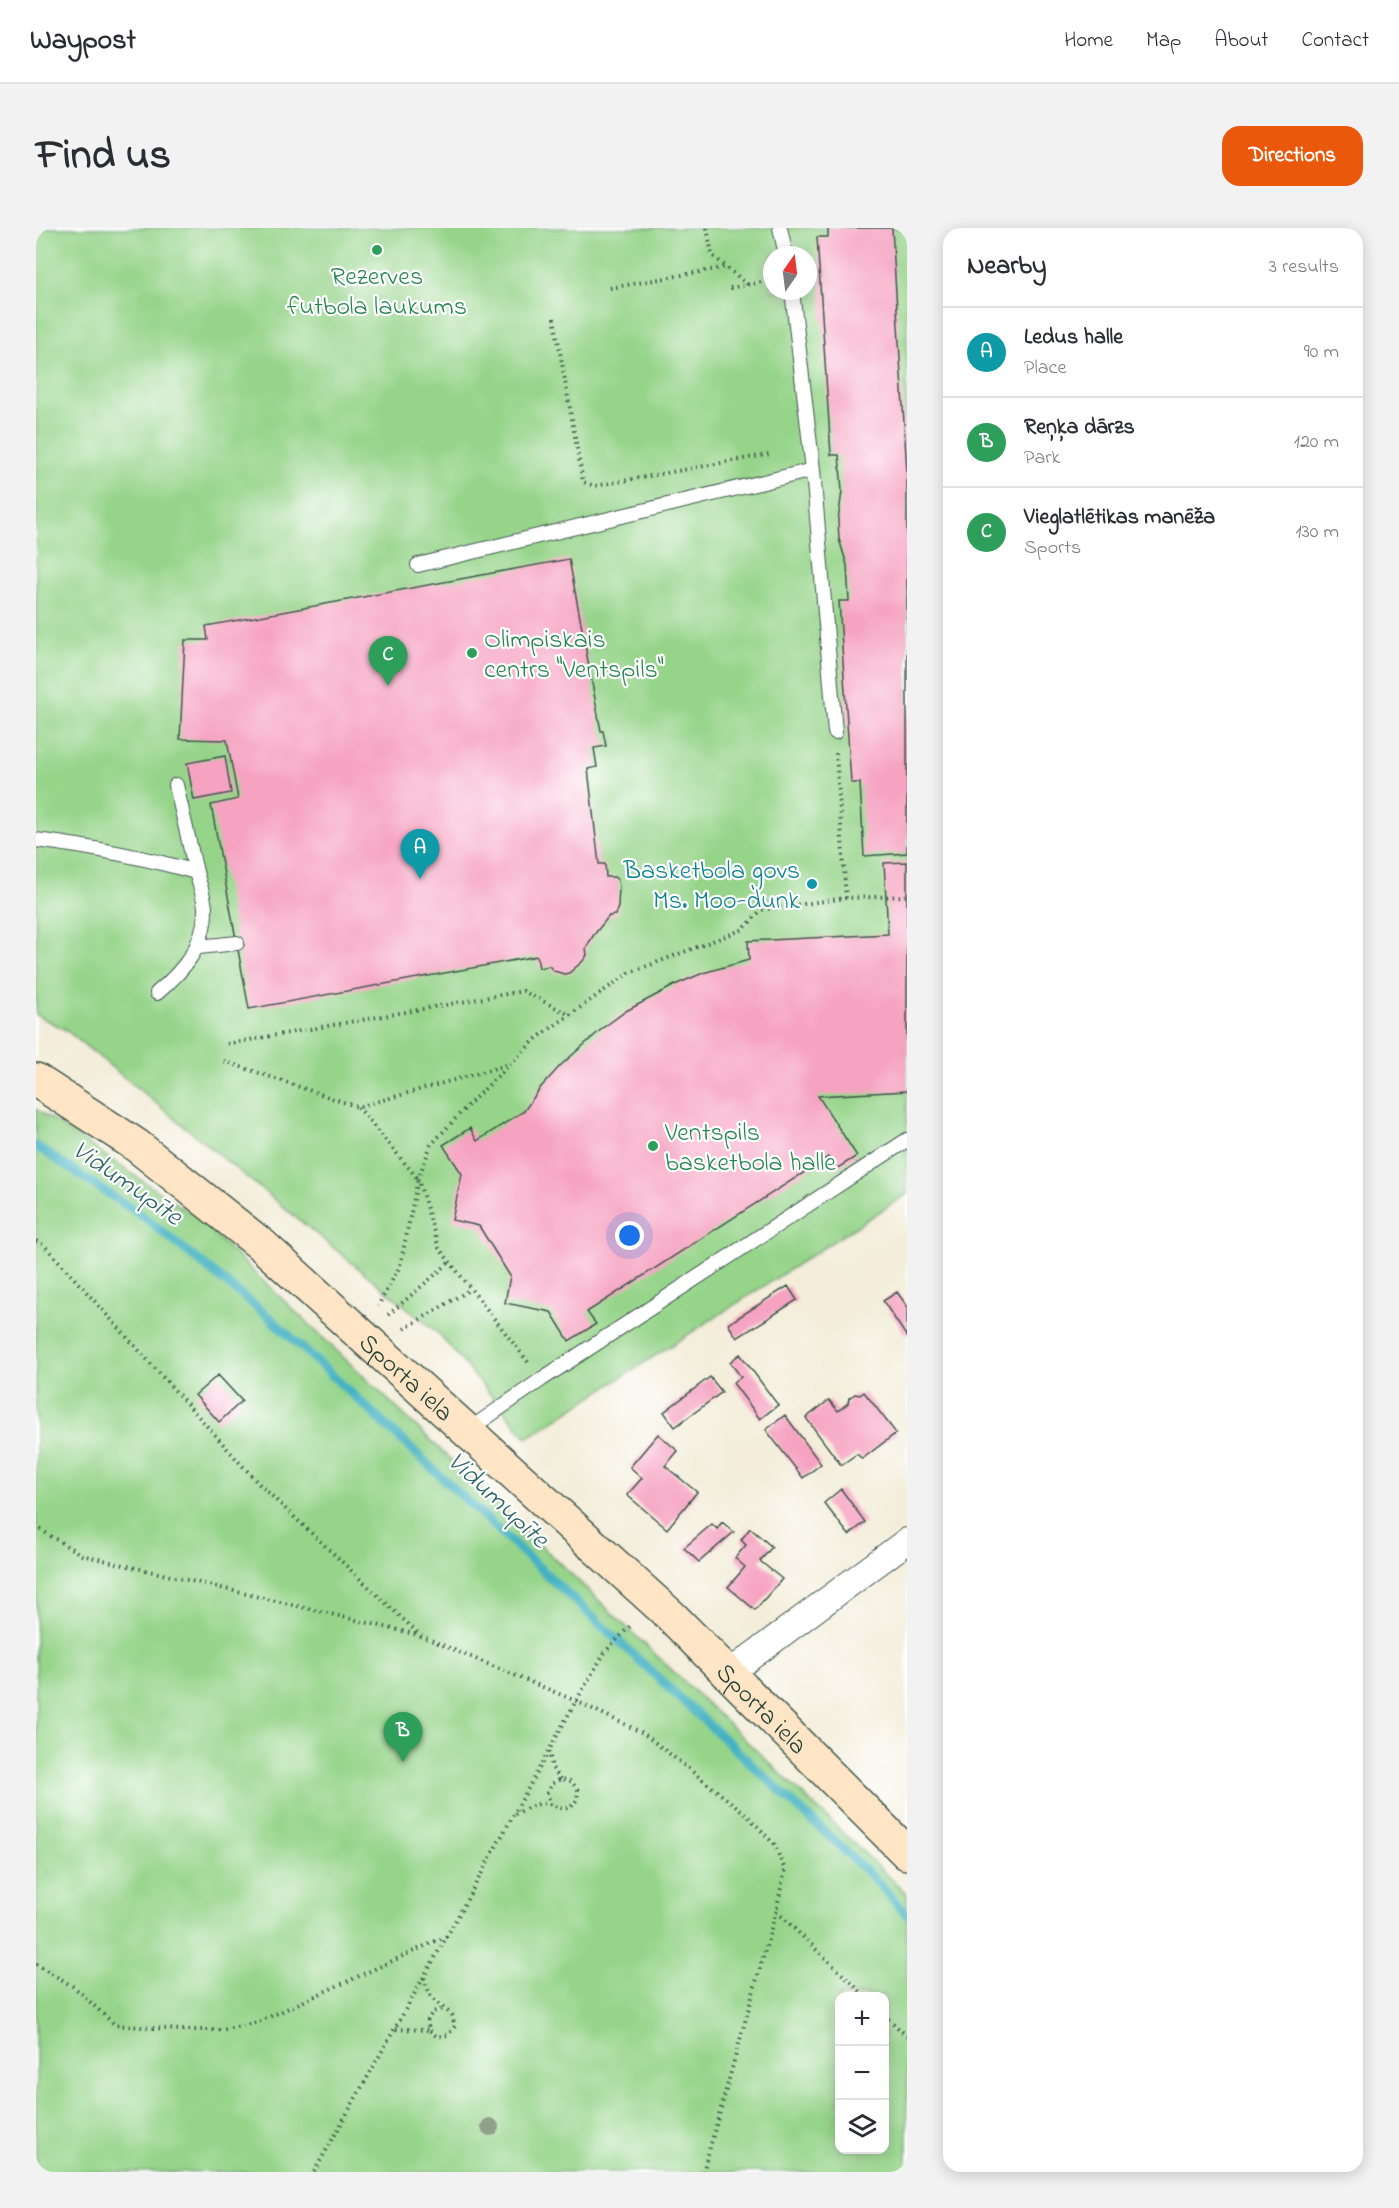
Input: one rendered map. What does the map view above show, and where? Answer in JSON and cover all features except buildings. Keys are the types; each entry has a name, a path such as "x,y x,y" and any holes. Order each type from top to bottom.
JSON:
{"street":[{"name":"Sporta iela","path":"36,1080 136,1145 263,1246 670,1615 907,1853"},
{"path":"729,1672 907,1541"}],"lane":[{"path":"780,228 784,246"},
{"path":"793,300 813,470 835,732"},
{"path":"418,565 813,470"},
{"path":"157,993 176,978 199,947 206,911 176,785"},
{"path":"36,840 161,862 196,872"},
{"path":"199,947 237,943"},
{"path":"467,1431 542,1379 907,1140"}],"path":[{"path":"707,228 712,255 748,285"},
{"path":"610,288 728,267"},
{"path":"730,288 763,282"},
{"path":"554,318 583,482 596,486 810,447"},
{"path":"835,732 846,898"},
{"path":"378,1306 400,1266 418,1179 431,1144 537,1038 629,973 744,929 761,910 846,898 907,896"},
{"path":"227,1044 523,992 570,1014"},
{"path":"224,1061 358,1107 418,1179 439,1248 542,1379"},
{"path":"358,1107 509,1065"},
{"path":"36,1241 45,1246 258,1484 421,1636"},
{"path":"388,1315 450,1262"},
{"path":"404,1329 471,1289"},
{"path":"36,1525 46,1534 82,1555 421,1636 576,1701 643,1733 746,1814 774,1844 785,1870 776,1911 703,2172"},
{"path":"314,2172 396,2029 576,1701 605,1652 631,1625"},
{"path":"549,1751 552,1768 561,1779"},
{"path":"514,1815 534,1805 550,1804 560,1809 570,1808 577,1800 578,1790 571,1781 561,1779 551,1784 547,1793 550,1804"},
{"path":"776,1911 861,1992"},
{"path":"36,1964 74,1988 115,2025 180,2030 222,2030 258,2022 447,1936"},
{"path":"424,1978 431,1998 452,2015 455,2026 448,2035 437,2037 429,2030 427,2020 433,2012 443,2009"},
{"path":"889,2019 907,2036"},
{"path":"396,2029 429,2030"}],"green space":[{"name":"Olimpiskais centrs \"Ventspils\"","path":"36,228 907,228 907,1194 527,1438 438,1333 66,1030 36,1015"},
{"path":"36,1109 195,1216 907,1894 907,2172 36,2172"}],"waterway":[{"name":"Vidumupīte","path":"36,1146 144,1217 269,1317 873,1877 907,1915"}],"place":[{"name":"Rezerves futbola laukums","path":"377,250"},
{"name":"Olimpiskais centrs \"Ventspils\"","path":"472,653"},
{"name":"Vieglatlētikas manēža","path":"388,686"},
{"name":"Ledus halle","path":"420,879"},
{"name":"Basketbola govs Ms. Moo-dunk","path":"812,884"},
{"name":"Ventspils basketbola halle","path":"653,1146"},
{"name":"Reņķa dārzs","path":"403,1762"}]}
